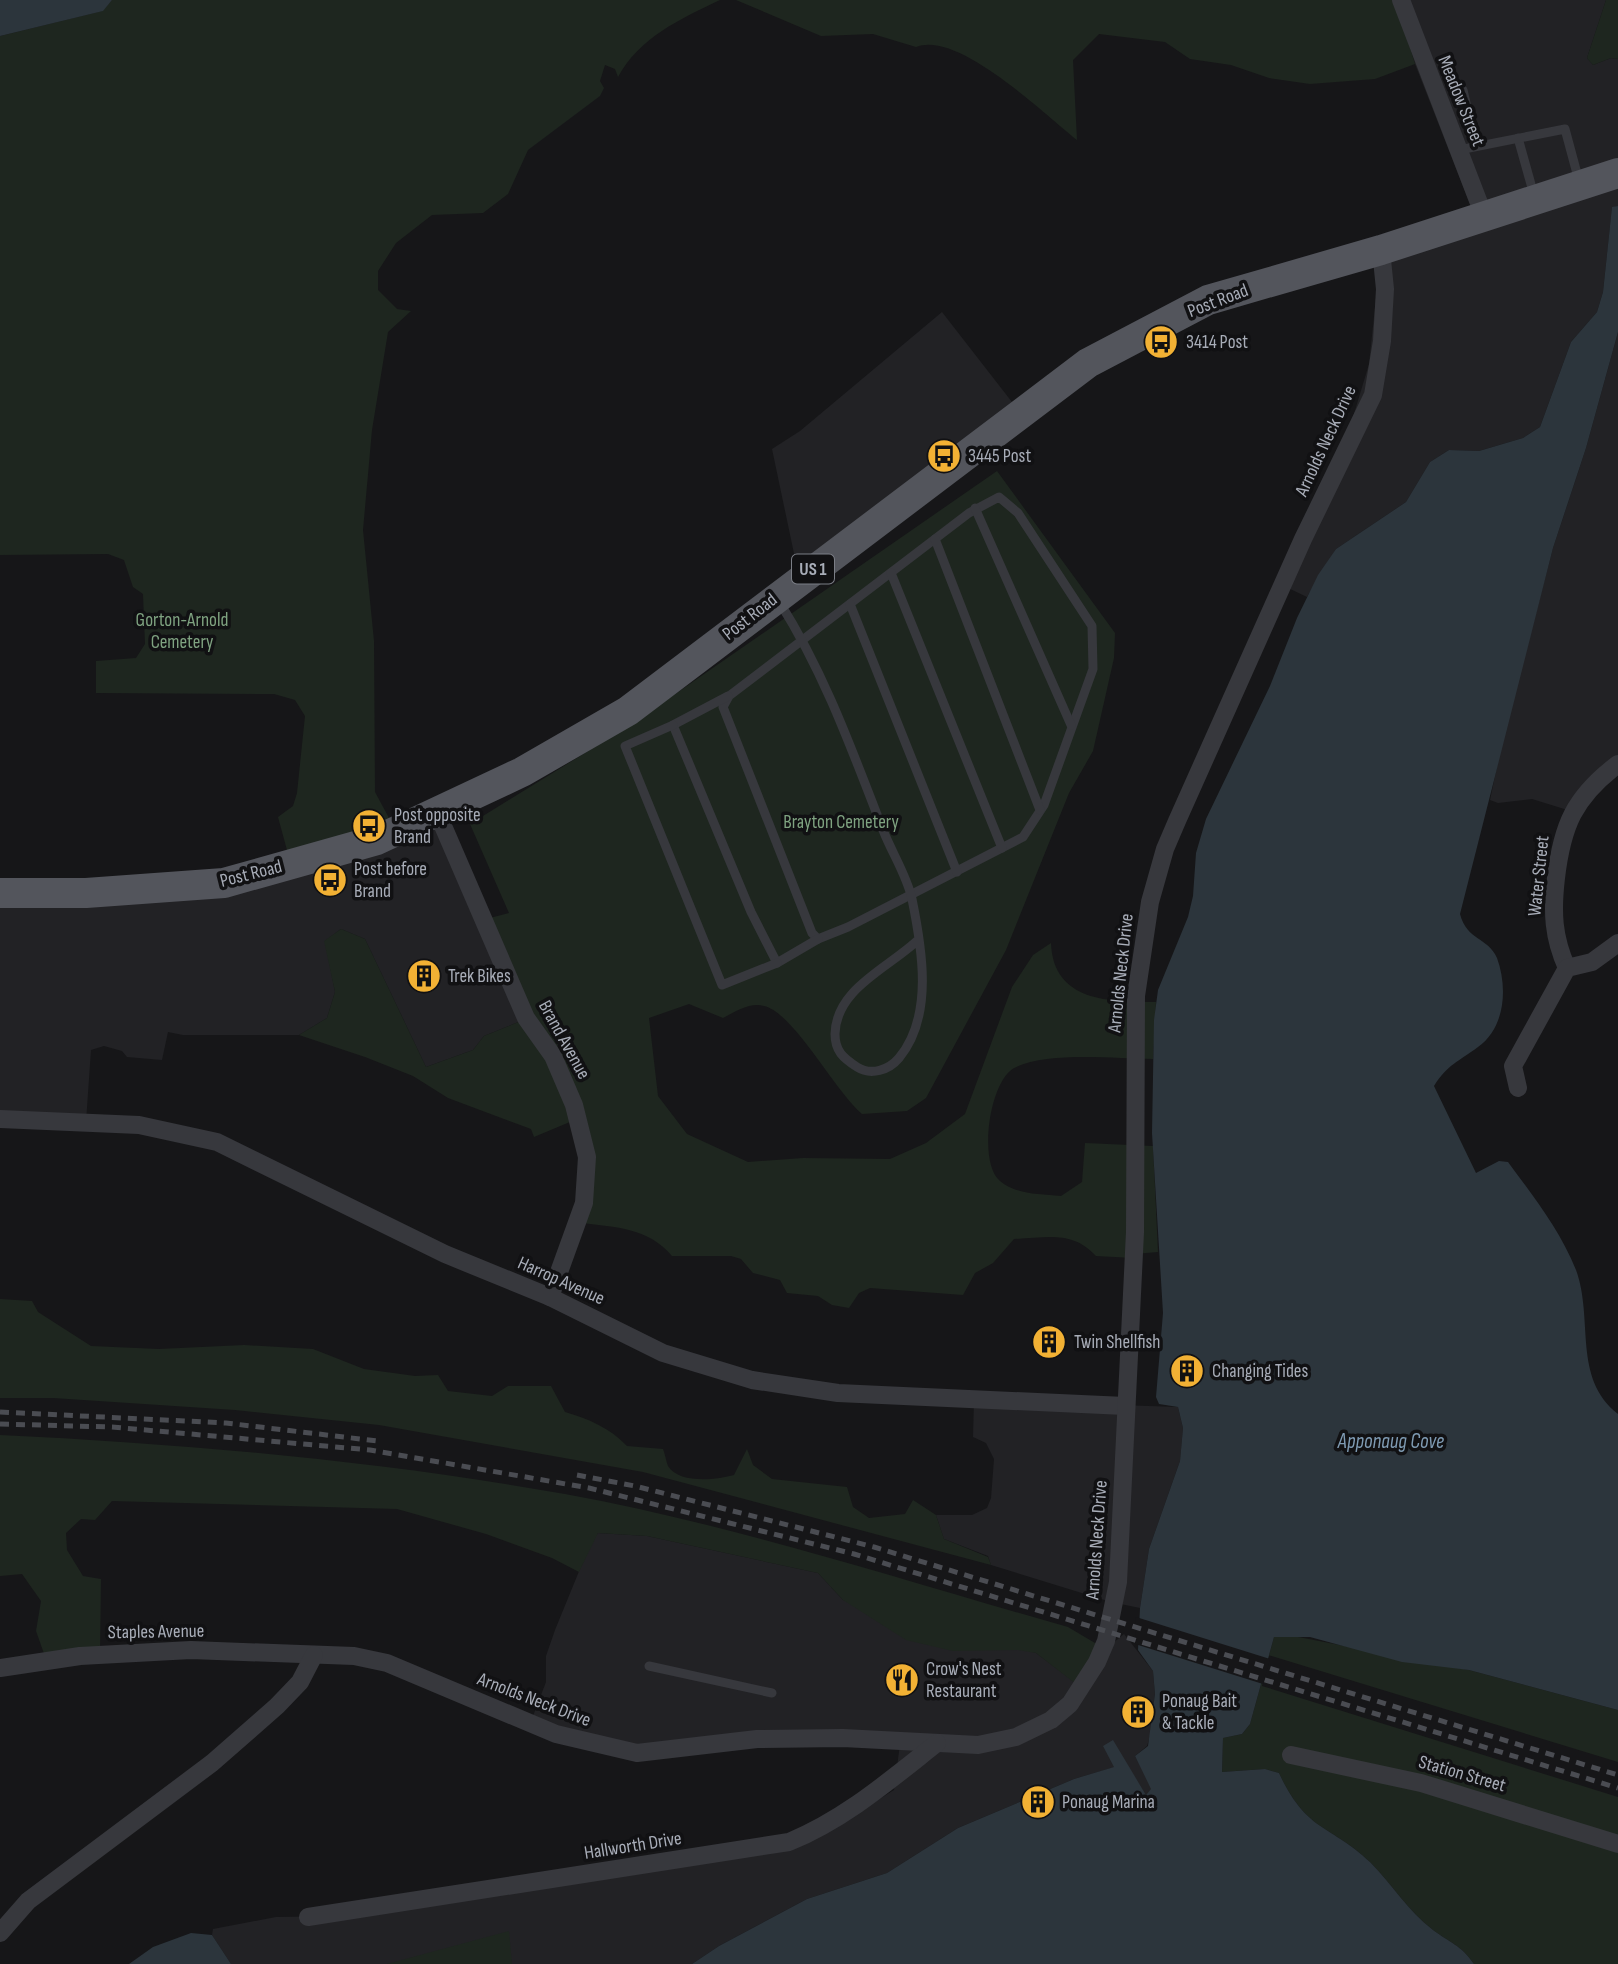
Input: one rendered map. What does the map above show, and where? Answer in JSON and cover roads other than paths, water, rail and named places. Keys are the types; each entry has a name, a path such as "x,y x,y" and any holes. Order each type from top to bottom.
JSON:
{"main road":[{"name":"Post Road","path":"0,893 86,893 223,883 377,839 522,772 628,711 1088,363 1208,300 1381,250 1614,174"}],"street":[{"name":"Meadow Street","path":"1401,0 1467,148 1483,216"},
{"name":"Arnolds Neck Drive","path":"313,1655 334,1653 387,1663 556,1734 618,1751 653,1752 757,1739 843,1738 978,1745 1035,1730 1070,1703 1097,1662 1106,1642 1119,1575 1135,1232 1136,996 1150,902 1165,849 1177,821 1303,539 1373,395 1382,341 1385,289 1381,250"},
{"name":"Water Street","path":"1567,968 1556,942 1553,920 1561,842 1581,798 1618,764"},
{"name":"Brand Avenue","path":"437,812 526,1018 558,1068 574,1105 587,1157 584,1203 550,1297"},
{"path":"1518,1088 1513,1066 1567,968 1592,962 1618,943"},
{"name":"Harrop Avenue","path":"0,1119 139,1125 217,1142 445,1254 550,1297 663,1353 752,1380 838,1392 1030,1399 1125,1406"},
{"name":"Staples Avenue","path":"0,1668 109,1653 249,1651 313,1655"},
{"path":"0,1933 28,1901 212,1763 277,1706 300,1682 313,1655"},
{"name":"Hallworth Drive","path":"308,1917 789,1842 813,1832 858,1806 937,1743"},
{"name":"Station Street","path":"1291,1755 1421,1783 1618,1844"}],"lane":[{"path":"1463,90 1467,148 1565,129 1580,185"},
{"path":"1518,138 1535,200"},
{"path":"999,497 1018,513 1092,626 1093,668 1041,810 1023,838 777,962 722,985 625,746 729,696 975,508 999,497"},
{"path":"975,508 1071,725"},
{"path":"935,539 1041,810"},
{"path":"891,573 1002,848"},
{"path":"776,597 803,640 839,717 911,895 919,939 920,1007 910,1045 894,1064 875,1072 860,1069 842,1056 835,1044 835,1016 852,991 899,958 919,939"},
{"path":"850,604 957,872"},
{"path":"729,696 723,707 812,933 818,939"},
{"path":"673,725 751,912 777,962"},
{"path":"649,1666 772,1693"}],"water":[{"path":"0,0 112,0 103,11 0,36"},
{"name":"Apponaug Cove","path":"1618,206 1618,332 1586,448 1553,548 1460,914 1467,929 1488,946 1497,958 1502,982 1502,1007 1487,1039 1449,1068 1434,1086 1476,1173 1499,1161 1508,1162 1554,1227 1576,1270 1584,1308 1589,1366 1604,1399 1618,1414 1618,1710 1469,1670 1402,1662 1310,1637 1274,1637 1250,1724 1242,1734 1223,1738 1222,1772 1265,1769 1279,1773 1299,1807 1310,1818 1370,1862 1416,1914 1459,1948 1474,1964 692,1964 719,1946 807,1899 887,1873 958,1828 1074,1779 1114,1767 1103,1746 1113,1740 1146,1795 1151,1789 1135,1756 1148,1746 1155,1694 1153,1671 1138,1650 1140,1608 1149,1549 1180,1461 1183,1428 1178,1407 1159,1404 1156,1397 1163,1313 1152,1133 1154,1020 1158,990 1188,917 1193,896 1196,853 1206,819 1270,686 1297,618 1318,575 1336,549 1406,502 1430,462 1449,450 1479,451 1523,438 1540,427 1571,342 1597,312 1603,292 1612,207"},
{"path":"191,1933 212,1935 231,1964 129,1964 153,1947"}],"railway":[{"path":"0,1412 226,1423 377,1441"},
{"path":"0,1424 112,1427 370,1450 589,1488 854,1554 1618,1788"},
{"path":"577,1475 635,1486 874,1547 1618,1775"}],"place":[{"name":"3414 Post","path":"1161,342"},
{"name":"3445 Post","path":"944,456"},
{"name":"Post opposite Brand","path":"369,826"},
{"name":"Post before Brand","path":"330,880"},
{"name":"Trek Bikes","path":"424,976"},
{"name":"Twin Shellfish","path":"1049,1342"},
{"name":"Changing Tides","path":"1187,1371"},
{"name":"Crow's Nest Restaurant","path":"902,1680"},
{"name":"Ponaug Bait & Tackle","path":"1138,1712"},
{"name":"Ponaug Marina","path":"1038,1802"}],"park label":[{"name":"Gorton-Arnold Cemetery","path":"182,631"},
{"name":"Brayton Cemetery","path":"841,822"}]}
